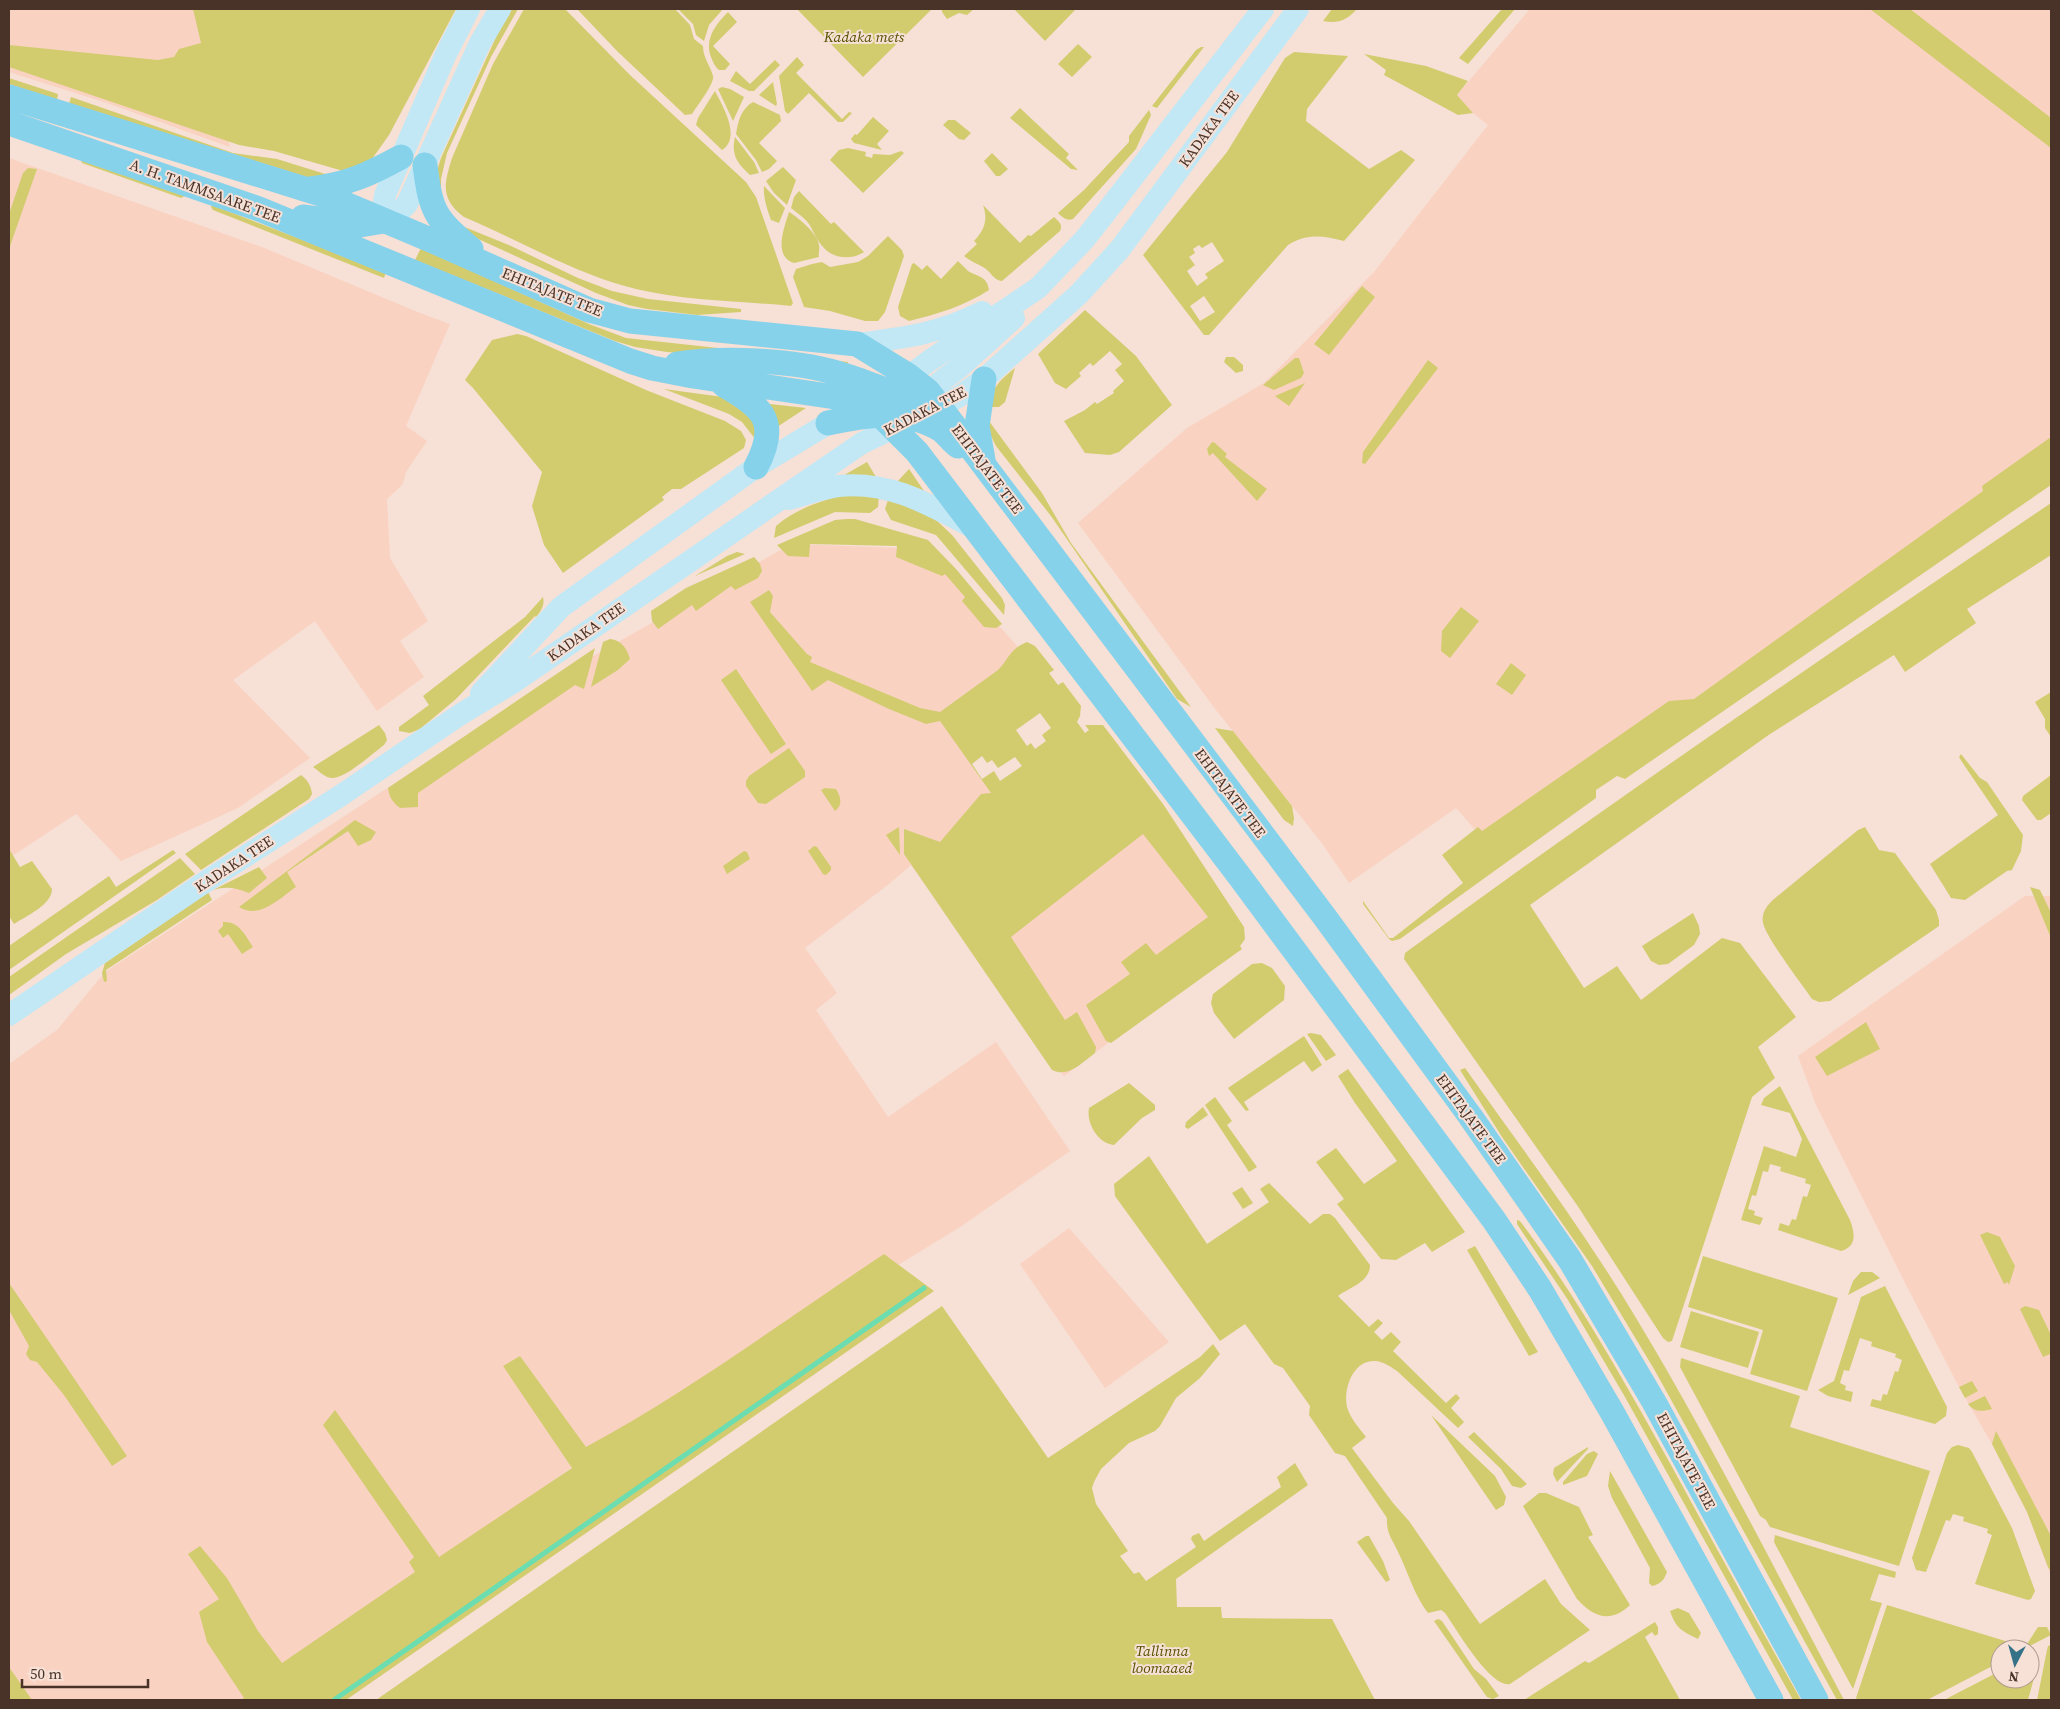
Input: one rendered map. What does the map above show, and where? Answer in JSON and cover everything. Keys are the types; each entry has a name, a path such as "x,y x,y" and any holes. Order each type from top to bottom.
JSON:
{"main road":[{"path":"398,266 391,251 384,221 385,195 446,54 469,9"},
{"path":"259,209 360,225 393,218 407,204 480,43 500,9"},
{"name":"KADAKA TEE","path":"905,409 888,391 1038,288 1084,240 1108,211 1263,9"},
{"name":"KADAKA TEE","path":"9,1015 198,887 340,796 461,714 514,682 866,441 905,409 958,397 984,379 1080,294 1101,272 1260,61 1291,13"},
{"path":"1248,28 1258,36 1260,61"},
{"name":"A. H. TAMMSAARE TEE","path":"9,97 196,157 307,189 348,204 384,221"},
{"name":"A. H. TAMMSAARE TEE","path":"9,123 259,209 398,266"},
{"path":"307,189 338,186 370,174 401,157"},
{"path":"425,165 429,194 435,213 445,227 494,268"},
{"name":"EHITAJATE TEE","path":"384,221 589,310 630,321 857,344 909,376 905,409 916,452 1240,877 1327,997 1430,1131 1514,1250 1540,1289 1612,1412 1771,1700"},
{"name":"EHITAJATE TEE","path":"398,266 630,361 652,368 716,380 806,391 905,409 984,465 1360,966 1470,1116 1570,1260 1654,1402 1816,1700"},
{"path":"857,344 904,338 949,327 1038,288"},
{"path":"828,423 905,409 961,366 1014,318 1038,288"},
{"path":"857,344 885,369 888,378 888,391"},
{"path":"652,368 691,362 782,363 837,373 888,391 905,409"},
{"path":"984,379 977,426 984,465"},
{"path":"716,380 750,399 764,418 767,431 766,442 763,455 756,467"},
{"name":"KADAKA TEE","path":"461,714 561,607 756,467 828,423"},
{"path":"778,502 837,486 885,488 923,501 977,530"}],"shaded area":[{"path":"9,9 195,9 230,147 110,104 9,72"},
{"path":"1530,9 2051,9 2051,446 1767,649 1486,842 1456,808 1349,883 1321,842 1216,710 1078,523 1187,428 1264,383 1374,272 1488,125 1473,113 1457,95"},
{"path":"9,158 262,247 450,324 406,426 427,441 406,472 403,484 387,499 390,558 428,621 400,641 424,677 377,711 315,621 233,680 310,758 238,808 121,861 76,814 9,858"},
{"path":"791,544 930,549 1026,656 940,720 991,793 1085,733 1244,941 1064,1076 911,865 805,948 837,993 816,1010 888,1117 996,1042 1070,1151 960,1227 586,1457 249,1700 9,1700 9,1064 57,1030 105,972 567,671"},
{"path":"2025,896 2051,896 2051,1576 2027,1512 1902,1277 1816,1105 1798,1056"},
{"path":"1069,1228 1169,1342 1105,1388 1020,1264"}],"green space":[{"path":"193,9 456,9 389,135 372,159 350,173 274,151 239,145 9,67 9,45 158,60 174,57 179,49 201,43"},
{"path":"512,9 518,9 491,57 447,153 441,179 441,198 436,174 441,158 497,35"},
{"path":"524,9 565,9 630,75 746,182 756,197 793,303 791,306 674,296 613,283 570,266 464,217 456,210 451,204 446,190 447,176 452,158 493,64"},
{"path":"577,9 675,9 690,25 694,39 703,46 704,54 713,76 709,89 692,114 685,115 618,52"},
{"path":"678,9 723,9 709,25 704,41 696,35 693,24"},
{"name":"Kadaka mets","path":"797,9 932,9 863,77"},
{"path":"942,9 974,9 967,15 959,13 947,19"},
{"path":"1014,9 1076,9 1045,41"},
{"path":"1332,9 1357,9 1350,16 1342,20 1333,22 1323,21"},
{"path":"1502,9 1515,9 1468,64 1459,58"},
{"path":"1870,9 1910,9 2051,118 2051,148"},
{"path":"728,12 737,22 713,46 730,64 725,70 719,70 711,57 709,44 712,32"},
{"path":"1078,44 1092,57 1072,77 1058,64"},
{"path":"1204,47 1157,108 1152,106 1196,50"},
{"path":"1294,52 1348,56 1307,109 1306,121 1369,169 1401,150 1415,160 1344,241 1309,237 1288,245 1209,335 1204,335 1143,255 1227,152 1285,58","holes":["1212,242 1224,261 1205,274 1208,278 1197,286 1187,271 1195,265 1189,257 1195,253 1193,249 1199,245 1202,248","1204,296 1215,312 1200,321 1190,306"]},
{"path":"1364,54 1426,66 1468,81 1457,95 1473,113 1458,115 1384,75 1386,70"},
{"path":"797,57 804,65 796,73 842,119 849,112 852,113 843,122 838,122 809,93 788,114 785,111 779,76"},
{"path":"775,60 780,65 754,91 749,91 730,81 736,71 750,84"},
{"path":"9,78 58,94 57,100 9,84"},
{"path":"773,82 777,104 776,106 759,95"},
{"path":"722,87 744,97 733,121 718,89"},
{"path":"715,91 726,112 730,129 728,144 722,150 696,125 698,118"},
{"path":"71,97 233,153 277,159 335,177 307,177 69,104"},
{"path":"753,102 780,115 781,121 759,143 777,161 769,169 762,172 756,160 736,134 741,116"},
{"path":"1020,108 1069,154 1066,158 1078,170 1071,169 1010,118"},
{"path":"1149,110 1151,115 1136,149 1073,219 1067,219 1058,213 1084,190 1129,142 1129,136"},
{"path":"873,117 889,131 877,144 882,150 854,143 851,139"},
{"path":"948,120 955,120 971,133 964,140 959,139 943,125"},
{"path":"735,137 754,162 759,173 750,175 738,162 734,149"},
{"path":"848,148 866,152 865,156 872,158 873,154 890,155 901,151 904,153 863,193 830,160 839,150"},
{"path":"992,153 1008,169 1000,176 996,176 984,161"},
{"path":"81,160 185,196 181,198 82,163"},
{"path":"783,167 796,180 787,205 774,193 766,181"},
{"path":"28,168 37,169 9,249 9,214 23,173"},
{"path":"764,186 785,208 779,223 771,220 765,199"},
{"path":"799,191 831,224 834,222 864,252 859,255 843,257 828,252 803,217 791,208 794,197"},
{"path":"212,205 386,272 384,278 213,210"},
{"path":"983,205 1020,243 1054,217 1060,223 1061,229 1002,281 964,256 977,244 974,241 983,228 985,215"},
{"path":"789,212 815,236 819,245 819,257 794,263 783,254 783,232"},
{"path":"462,226 511,246 578,278 612,291 648,299 741,309 741,312 697,315 628,305 596,293 474,237"},
{"path":"888,236 902,250 904,256 885,312 878,321 865,321 830,311 804,307 793,277 796,269 822,262 830,267 858,262 868,256"},
{"path":"421,248 589,324 626,338 848,362 847,367 667,352 635,347 615,341 415,260"},
{"path":"958,261 968,271 984,279 989,290 960,305 930,315 909,321 900,316 898,307 912,264 914,263 922,270 927,265 941,279"},
{"path":"1362,286 1375,297 1329,355 1314,344"},
{"path":"1085,310 1136,356 1172,405 1119,452 1110,455 1085,453 1064,421 1114,393 1113,391 1124,381 1115,370 1122,364 1110,351 1093,366 1090,363 1079,373 1081,376 1066,389 1055,383 1038,354"},
{"path":"517,334 526,336 646,390 725,421 741,431 746,440 744,448 681,489 672,489 662,497 664,500 563,573 544,545 532,506 542,472 465,380 492,340"},
{"path":"1226,357 1234,357 1243,365 1243,371 1236,373 1224,362"},
{"path":"1295,358 1299,358 1304,373 1301,378 1274,390 1263,385"},
{"path":"1428,360 1438,368 1365,464 1362,463 1363,452"},
{"path":"1015,368 1005,402 999,407 987,407 997,385"},
{"path":"1305,383 1289,406 1275,396"},
{"path":"664,389 730,398 753,415 756,440 742,422 729,414"},
{"path":"768,404 770,404 806,408 777,427"},
{"path":"986,417 1042,493 1071,543 1191,707 1177,699 1051,516 996,446"},
{"path":"2051,437 2051,485 1625,779 1617,776 1596,790 1596,798 1400,939 1392,941 1389,939 1363,904 1363,901 1389,938 1393,938 1463,883 1442,855 1478,827 1482,831 1669,701 1694,699 1983,491 1982,486"},
{"path":"1212,442 1227,454 1225,457 1267,489 1257,501 1213,453 1209,456 1207,449"},
{"path":"867,462 876,477 839,478"},
{"path":"909,469 924,491 897,482"},
{"path":"847,494 879,495 878,507 870,513 835,512 774,538 776,526 792,514 819,502"},
{"path":"889,497 933,517 952,535 1002,598 1005,605 1004,615 936,535 891,520 885,509"},
{"path":"2051,503 2051,555 1967,609 1976,623 1905,672 1894,655 1770,734 1530,905 1584,988 1617,966 1641,1000 1722,938 1740,943 1796,1017 1758,1047 1775,1078 1752,1097 1672,1341 1668,1342 1663,1338 1577,1205 1404,959 1405,953 1645,781"},
{"path":"855,519 928,540 956,569 1002,624 996,628 984,627 962,601 965,597 945,574 942,576 896,557 897,546 810,544 809,557 788,556 777,545 835,520"},
{"path":"737,552 745,554 695,576 727,556"},
{"path":"754,557 760,564 762,571 758,578 735,590 731,586 696,611 692,605 658,629 652,621 651,611 686,588"},
{"path":"769,590 773,596 770,612 807,654 812,657 810,662 920,708 940,712 998,670 1016,648 1027,642 1035,646 1054,670 1049,673 1058,685 1063,682 1081,706 1077,722 1085,733 1089,730 1085,725 1103,725 1163,804 1244,927 1245,939 1240,946 1242,949 1111,1043 1106,1041 1086,1005 1130,974 1121,962 1146,943 1156,955 1208,917 1143,834 1011,937 1065,1020 1077,1012 1096,1047 1095,1053 1075,1068 1064,1072 1052,1070 904,854 904,829 940,842 981,794 991,793 940,721 926,724 828,680 812,691 750,602","holes":["1040,713 1051,728 1042,735 1046,741 1035,749 1031,743 1027,746 1016,730","982,756 987,763 992,760 998,768 1015,757 1022,766 1000,781 994,771 982,779 972,764"]},
{"path":"543,597 542,608 536,617 456,699 420,729 410,733 399,731 399,727 429,705 423,696 525,617"},
{"path":"1461,607 1479,621 1450,658 1441,651 1442,631"},
{"path":"610,639 618,641 623,646 630,659 618,670 591,687 603,642"},
{"path":"595,648 584,689 575,685 418,793 418,807 400,808 393,802 388,788"},
{"path":"1511,663 1526,675 1512,695 1496,684"},
{"path":"736,669 786,744 771,754 721,680"},
{"path":"2051,692 2051,737 2045,728 2045,719 2035,702"},
{"path":"379,725 385,733 387,740 384,745 353,769 340,776 331,778 313,767"},
{"path":"1215,728 1233,731 1292,806 1293,826 1284,820"},
{"path":"789,748 805,771 805,777 766,804 758,803 746,786 746,781 749,776"},
{"path":"1961,754 1980,778 1987,782 2023,835 2021,851 2012,870 2007,871 1965,900 1951,898 1930,864 1998,815 1962,762 1959,757"},
{"path":"301,775 311,788 312,794 309,799 201,870 185,854"},
{"path":"2051,775 2051,813 2041,820 2037,820 2022,800 2023,796"},
{"path":"825,788 836,789 839,795 840,804 835,811 821,790"},
{"path":"355,820 376,832 371,840 358,846 348,831 287,872 296,887 276,902 254,911 239,907"},
{"path":"899,827 900,855 886,835"},
{"path":"1865,827 1879,850 1895,853 1936,910 1939,926 1830,1001 1819,1002 1812,999 1777,950 1763,923 1763,916 1767,907 1774,899 1858,830"},
{"path":"814,846 817,847 831,867 831,870 826,875 823,874 808,851"},
{"path":"9,849 20,867 32,861 52,889 51,895 43,905 14,924 9,916"},
{"path":"173,850 176,853 9,970 9,946 109,876 116,887"},
{"path":"744,851 747,852 750,859 727,874 723,866"},
{"path":"180,858 195,874 157,900 66,954 9,995 9,977"},
{"path":"259,867 267,878 249,893 231,888 213,890"},
{"path":"2030,887 2040,890 2051,913 2051,938"},
{"path":"208,892 212,900 106,970 107,981 104,982 102,973 105,963"},
{"path":"1693,913 1699,926 1700,934 1694,945 1668,964 1659,965 1651,961 1642,946"},
{"path":"223,922 229,922 237,926 253,947 242,954 228,934 223,938 218,931 223,926"},
{"path":"1262,963 1272,968 1285,986 1284,1000 1234,1039 1214,1013 1211,1003 1213,994 1252,964"},
{"path":"1866,1022 1880,1049 1827,1076 1815,1057"},
{"path":"1307,1034 1321,1035 1336,1055 1326,1061"},
{"path":"1304,1036 1322,1065 1312,1072 1304,1061 1244,1102 1249,1110 1246,1111 1228,1088"},
{"path":"1465,1068 1574,1222 1636,1318 1717,1460 1844,1700 1837,1700 1654,1369 1592,1266 1502,1137 1460,1070"},
{"path":"1348,1069 1465,1232 1432,1252 1425,1243 1396,1260 1381,1259 1337,1204 1344,1199 1316,1162 1336,1148 1364,1184 1397,1161 1338,1076"},
{"path":"1129,1083 1155,1105 1155,1110 1142,1118 1114,1145 1108,1144 1094,1132 1089,1120 1089,1108"},
{"path":"1780,1086 1850,1220 1854,1235 1852,1243 1841,1251 1778,1230 1780,1223 1789,1226 1792,1219 1796,1220 1803,1196 1807,1197 1811,1185 1805,1183 1806,1179 1780,1171 1781,1167 1770,1164 1768,1172 1763,1171 1756,1196 1752,1195 1748,1209 1755,1211 1754,1215 1763,1218 1760,1225 1741,1220 1764,1146 1796,1157 1802,1139 1790,1113 1761,1105 1764,1098"},
{"path":"1215,1097 1232,1121 1227,1125 1257,1167 1249,1172 1205,1105"},
{"path":"1203,1107 1208,1115 1188,1129 1185,1127 1186,1122"},
{"path":"1149,1156 1207,1244 1269,1202 1260,1189 1269,1183 1310,1224 1323,1214 1330,1214 1335,1218 1370,1265 1367,1276 1363,1280 1338,1296 1369,1327 1378,1319 1383,1323 1374,1332 1382,1340 1391,1332 1401,1342 1393,1351 1446,1403 1456,1394 1460,1398 1451,1408 1464,1422 1458,1428 1397,1371 1382,1362 1368,1362 1356,1370 1348,1384 1346,1400 1348,1411 1366,1437 1352,1448 1393,1503 1409,1521 1480,1624 1545,1579 1561,1604 1590,1630 1510,1684 1502,1683 1493,1677 1474,1656 1445,1613 1441,1610 1428,1613 1415,1591 1390,1537 1387,1518 1345,1456 1335,1453 1309,1415 1310,1406 1283,1368 1274,1364 1245,1324 1220,1341 1115,1196 1114,1184"},
{"path":"1242,1187 1253,1203 1243,1209 1232,1193"},
{"path":"1517,1220 1520,1221 1541,1250 1581,1310 1618,1371 1801,1700 1793,1700 1625,1397 1568,1300 1517,1224"},
{"path":"1987,1232 2000,1237 2015,1266 2009,1285 2008,1282 2004,1284 1980,1235"},
{"path":"1475,1246 1538,1352 1529,1356 1467,1250"},
{"path":"884,1254 934,1291 346,1700 241,1700 244,1698 207,1642 199,1612 219,1599 188,1554 200,1546 227,1578 258,1631 282,1663 415,1572 409,1562 414,1557 323,1425 335,1410 439,1557 572,1468 503,1366 520,1356 586,1447 663,1402"},
{"path":"1703,1256 1838,1298 1807,1391 1750,1374 1763,1330 1688,1307"},
{"path":"1861,1272 1872,1272 1880,1278 1848,1295 1853,1281"},
{"path":"9,1283 127,1456 112,1466 64,1395 37,1362 30,1360 26,1354 29,1346 9,1310"},
{"path":"1885,1286 1947,1407 1946,1416 1935,1424 1870,1406 1872,1399 1881,1401 1883,1394 1887,1395 1895,1371 1898,1372 1902,1360 1895,1357 1896,1354 1871,1346 1872,1342 1860,1338 1849,1371 1844,1370 1840,1383 1846,1386 1845,1390 1853,1392 1851,1402 1828,1396 1818,1390 1834,1381 1861,1297"},
{"name":"Tallinna loomaaed","path":"942,1306 1048,1458 1200,1357 1213,1344 1220,1354 1200,1378 1176,1398 1160,1426 1155,1431 1129,1443 1101,1469 1092,1488 1096,1504 1128,1551 1120,1556 1134,1574 1139,1572 1146,1581 1196,1547 1191,1539 1192,1536 1199,1533 1204,1541 1281,1487 1277,1477 1295,1463 1308,1485 1176,1579 1177,1607 1221,1607 1222,1618 1332,1619 1375,1700 376,1700"},
{"path":"2025,1306 2039,1310 2051,1335 2050,1354 2043,1357 2020,1309"},
{"path":"1691,1311 1759,1332 1748,1368 1680,1347"},
{"path":"1681,1358 1800,1396 1790,1427 1930,1471 1899,1566 1770,1527 1766,1520 1760,1516 1680,1367"},
{"path":"1972,1381 1978,1391 1965,1398 1959,1387"},
{"path":"1985,1396 1992,1409 1978,1411 1968,1404"},
{"path":"1431,1415 1495,1476 1506,1497 1504,1505 1496,1510"},
{"path":"1996,1431 2051,1536 2051,1571 2027,1512 1992,1444"},
{"path":"1474,1432 1527,1484 1521,1488 1512,1486 1501,1469 1468,1437"},
{"path":"1958,1445 1969,1448 1972,1452 2012,1528 2035,1591 2031,1599 2028,1600 1975,1584 1992,1535 1987,1533 1988,1529 1963,1521 1964,1517 1953,1514 1950,1521 1946,1520 1926,1572 1916,1570 1912,1558 1947,1453 1952,1447"},
{"path":"1588,1447 1557,1482 1553,1474 1554,1468"},
{"path":"1594,1451 1598,1454 1587,1476 1563,1485 1563,1482 1587,1454"},
{"path":"1610,1471 1667,1572 1658,1584 1652,1586 1649,1583 1650,1568 1612,1498 1608,1486"},
{"path":"1539,1493 1546,1493 1579,1507 1593,1535 1588,1537 1630,1605 1623,1611 1603,1616 1596,1614 1577,1599 1523,1506"},
{"path":"1775,1535 1896,1572 1895,1578 1879,1574 1870,1600 1882,1603 1853,1689 1774,1542"},
{"path":"1369,1536 1383,1561 1390,1580 1386,1582 1357,1542"},
{"path":"1887,1605 1999,1639 1990,1639 1990,1667 1927,1700 1857,1700 1856,1698"},
{"path":"1678,1608 1689,1613 1701,1633 1698,1639 1677,1626 1670,1611"},
{"path":"1438,1619 1442,1621 1474,1669 1486,1679 1499,1696 1493,1699 1487,1697 1434,1621"},
{"path":"1655,1622 1658,1627 1658,1634 1655,1636 1652,1632 1645,1637 1680,1700 1524,1700 1585,1661 1589,1663"},
{"path":"2038,1627 2047,1627 2051,1635 2040,1641 2040,1639 2030,1639"},
{"path":"2051,1645 2051,1700 2037,1700 2040,1689 2048,1646"},
{"path":"9,1667 32,1700 9,1700"},
{"path":"1990,1676 1990,1689 2031,1689 2028,1700 1944,1700"}],"waterway":[{"path":"334,1700 924,1288"}]}
